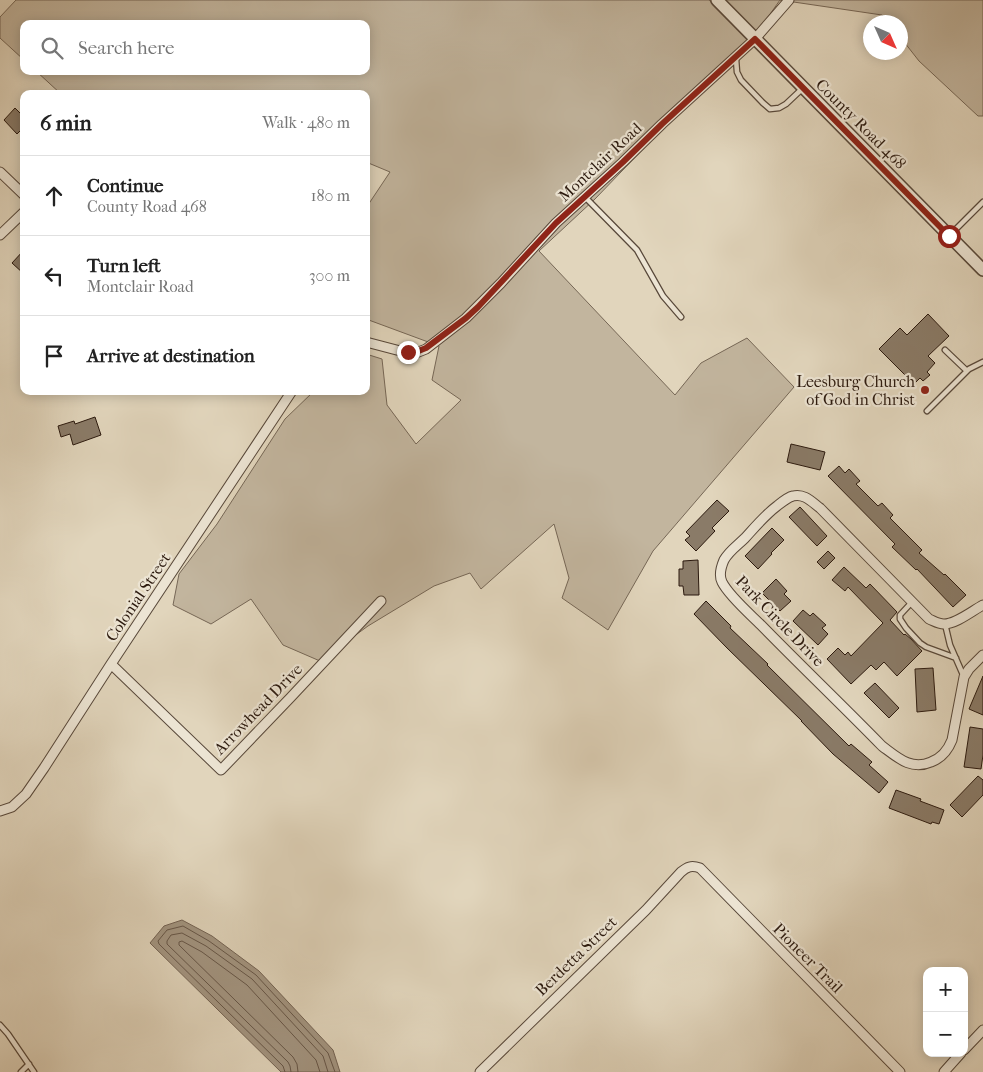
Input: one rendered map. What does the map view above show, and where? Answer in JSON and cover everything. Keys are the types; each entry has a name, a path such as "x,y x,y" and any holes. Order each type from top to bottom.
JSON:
{"street":[{"name":"County Road 468","path":"717,0 983,270"},
{"name":"Montclair Road","path":"370,343 408,352 416,352 426,348 466,318 556,223 755,39 789,0"},
{"path":"0,172 20,191"},
{"path":"0,235 20,216"},
{"name":"Colonial Street","path":"0,811 12,807 26,794 289,395"},
{"name":"Park Circle Drive","path":"945,624 938,624 929,619 820,508 809,499 801,496 788,498 777,506 732,550 725,559 722,568 722,582 730,593 882,746 910,764 917,766 926,765 936,760 949,748 964,677 983,654"},
{"name":"Arrowhead Drive","path":"111,664 220,770 381,600"},
{"path":"945,624 957,621 983,605"},
{"name":"Berdetta Street","path":"480,1072 646,910 681,872 687,867 695,866"},
{"name":"Pioneer Trail","path":"695,866 700,868 900,1072"},
{"path":"968,1046 983,1030"},
{"path":"944,1072 958,1057"}],"lane":[{"path":"736,57 736,72 741,80 770,108 780,108 802,88"},
{"path":"585,197 637,250 663,296 680,318"},
{"path":"949,236 983,202"},
{"path":"945,350 967,371"},
{"path":"927,411 967,371 983,362"},
{"path":"912,602 900,615 900,619 906,628 926,647 956,658"},
{"path":"945,624 950,645 964,677"},
{"path":"0,1025 34,1072"},
{"path":"22,1072 29,1064"}],"shaded area":[{"path":"16,0 709,0 748,40 595,199 539,251 675,395 701,363 747,338 794,387 653,551 608,630 562,598 569,578 554,524 481,589 470,573 434,586 368,626 320,661 283,645 251,599 211,624 173,605 179,574 217,524 285,419 310,395 370,395 370,355 382,359 387,405 416,444 461,400 432,380 439,346 370,320 370,202 390,172 370,164 370,90 57,90 40,75 370,75 370,20 20,20 20,56 0,38 0,17"},
{"path":"724,0 780,0 756,32"},
{"path":"780,0 983,0 983,116 978,116 919,61 908,47 908,15 882,15"}],"water":[{"path":"182,920 212,936 259,971 333,1050 340,1072 281,1072 150,943 164,926"}],"building":[{"path":"15,108 20,113 20,131 17,134 4,120"},
{"path":"20,254 20,270 12,263"},
{"path":"928,314 949,336 928,356 935,363 927,372 930,375 923,381 920,378 914,384 879,349 900,328 907,335"},
{"path":"95,417 101,435 73,445 70,434 61,437 58,426 74,421 75,424"},
{"path":"791,444 825,452 820,470 787,462"},
{"path":"839,466 845,473 849,469 860,481 856,484 878,506 882,503 893,515 890,518 922,550 919,553 945,574 966,595 953,607 917,569 892,547 895,544 828,476"},
{"path":"717,500 729,511 712,528 715,531 696,551 685,540 690,536 686,532"},
{"path":"800,507 827,536 817,546 789,517"},
{"path":"772,528 784,540 758,569 745,556"},
{"path":"828,551 835,558 824,569 817,562"},
{"path":"698,560 699,595 684,595 683,586 679,586 679,569 683,569 683,561"},
{"path":"844,567 866,588 870,584 897,612 890,620 922,651 897,676 884,662 876,670 871,665 851,684 827,659 838,648 845,655 848,652 851,656 883,623 848,587 845,591 832,580"},
{"path":"776,579 787,591 784,594 791,601 780,611 762,593"},
{"path":"706,601 731,626 730,628 849,746 851,744 872,762 869,765 888,782 879,793 833,754 694,614"},
{"path":"803,610 810,616 813,613 826,625 822,628 828,634 818,645 793,621"},
{"path":"933,668 936,710 917,712 915,669"},
{"path":"983,676 983,715 969,709"},
{"path":"875,683 899,708 889,718 864,693"},
{"path":"970,727 983,729 981,769 964,767"},
{"path":"978,776 983,780 983,795 962,817 950,805"},
{"path":"896,790 944,810 939,824 932,822 931,824 889,808"}],"place":[{"name":"Leesburg Church of God in Christ","path":"925,390"}],"route":[{"path":"408,352 416,352 426,348 466,318 556,223 755,39 949,236"}]}
